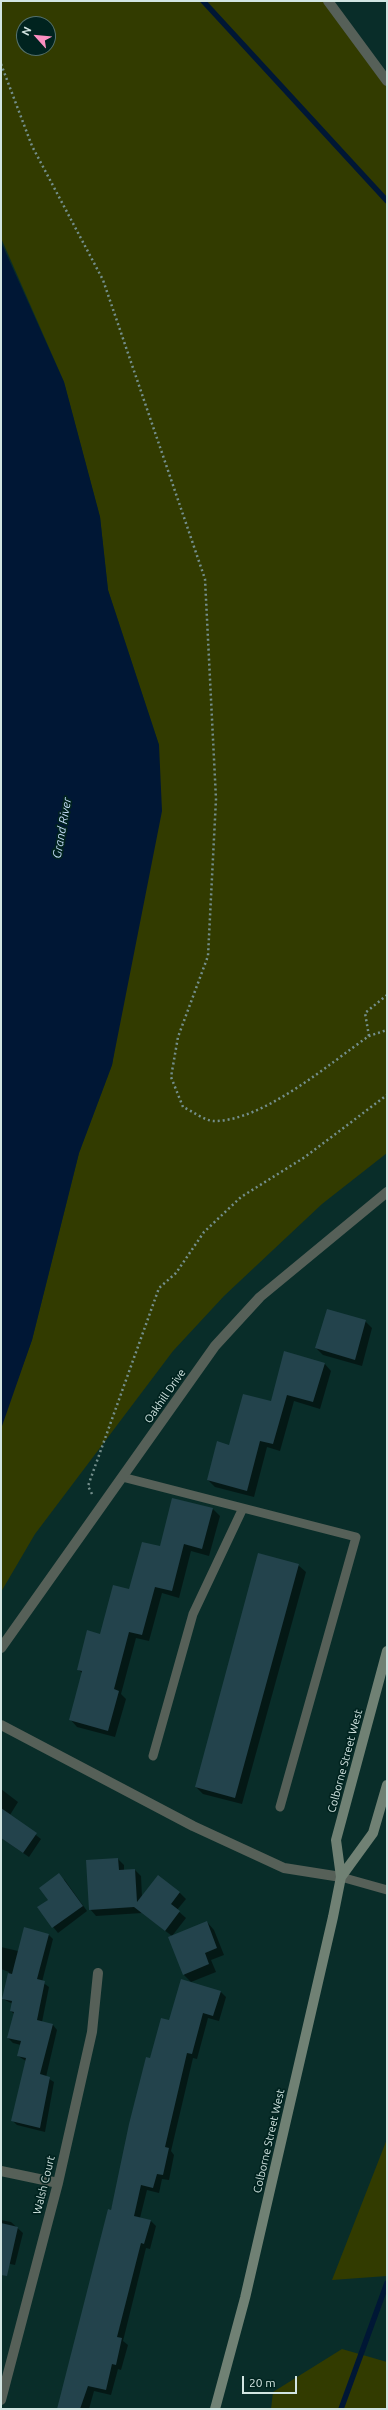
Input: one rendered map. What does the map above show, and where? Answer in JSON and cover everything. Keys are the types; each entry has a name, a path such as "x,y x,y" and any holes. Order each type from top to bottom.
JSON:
{"main road":[{"name":"Colborne Street West","path":"215,2409 247,2290 341,1877 336,1840 387,1651"},
{"name":"Colborne Street West","path":"341,1877 373,1833 387,1785"}],"street":[{"path":"328,1 387,81"},
{"name":"Oakhill Drive","path":"1,1648 215,1346 260,1297 387,1192"},
{"path":"1,1725 192,1826 284,1868 341,1877"},
{"name":"Walsh Court","path":"1,2400 58,2183 92,2032 98,1973"},
{"path":"1,2171 58,2183"}],"lane":[{"path":"122,1477 356,1537 280,1807"},
{"path":"154,1756 192,1614 243,1508"},
{"path":"341,1877 387,1890"}],"path":[{"path":"1,64 32,146 102,280 205,579 216,799 208,956 178,1037 171,1077 183,1107 213,1121 243,1115 277,1100 369,1036 387,1030"},
{"path":"369,1036 365,1013 387,995"},
{"path":"100,1508 88,1486 159,1288 176,1273 204,1232 241,1197 305,1157 387,1095"}],"green space":[{"path":"1,1 325,1 387,85 387,1153 322,1204 224,1296 173,1351 35,1534 1,1592 1,1424 32,1340 79,1153 112,1065 159,745 108,590 100,517 64,382 1,238"},
{"path":"387,2139 387,2276 332,2280"},
{"path":"342,2349 387,2362 387,2409 271,2409 273,2392"}],"water":[{"name":"Grand River","path":"1,242 64,382 100,517 108,590 159,745 162,811 112,1065 79,1153 32,1340 1,1429"}],"building":[{"path":"327,1309 366,1320 355,1360 315,1348"},
{"path":"284,1351 325,1363 313,1402 287,1395 273,1444 260,1441 247,1491 207,1480 217,1441 229,1445 243,1394 271,1401"},
{"path":"172,1498 213,1508 202,1549 184,1544 172,1591 155,1587 142,1635 129,1632 114,1689 119,1691 108,1731 69,1720 82,1671 77,1670 87,1630 100,1634 113,1585 129,1589 142,1542 160,1546"},
{"path":"258,1553 299,1564 235,1798 195,1787"},
{"path":"1,1808 37,1833 23,1853 1,1838"},
{"path":"118,1858 119,1870 135,1869 137,1902 158,1875 180,1892 171,1904 180,1911 165,1931 134,1907 89,1910 86,1860"},
{"path":"59,1873 83,1906 52,1928 37,1907 48,1900 39,1888"},
{"path":"207,1921 217,1948 205,1953 209,1964 183,1975 168,1937"},
{"path":"24,1927 49,1934 37,1979 45,1981 37,2020 53,2024 40,2074 50,2077 40,2128 11,2121 26,2058 17,2056 21,2041 7,2038 14,2012 10,2011 12,2001 2,1999 8,1973 12,1974"},
{"path":"181,1979 221,1991 213,2016 203,2013 192,2054 187,2053 165,2147 169,2148 163,2175 157,2174 153,2188 141,2185 134,2216 151,2220 144,2244 141,2243 117,2337 122,2338 116,2365 112,2364 106,2390 88,2386 80,2409 57,2409 108,2209 111,2210 129,2124 146,2057 150,2058 161,2018 169,2020"},
{"path":"1,2223 18,2227 7,2276 1,2275"}],"waterway":[{"path":"203,1 387,201"},
{"path":"341,2409 387,2283"}]}
